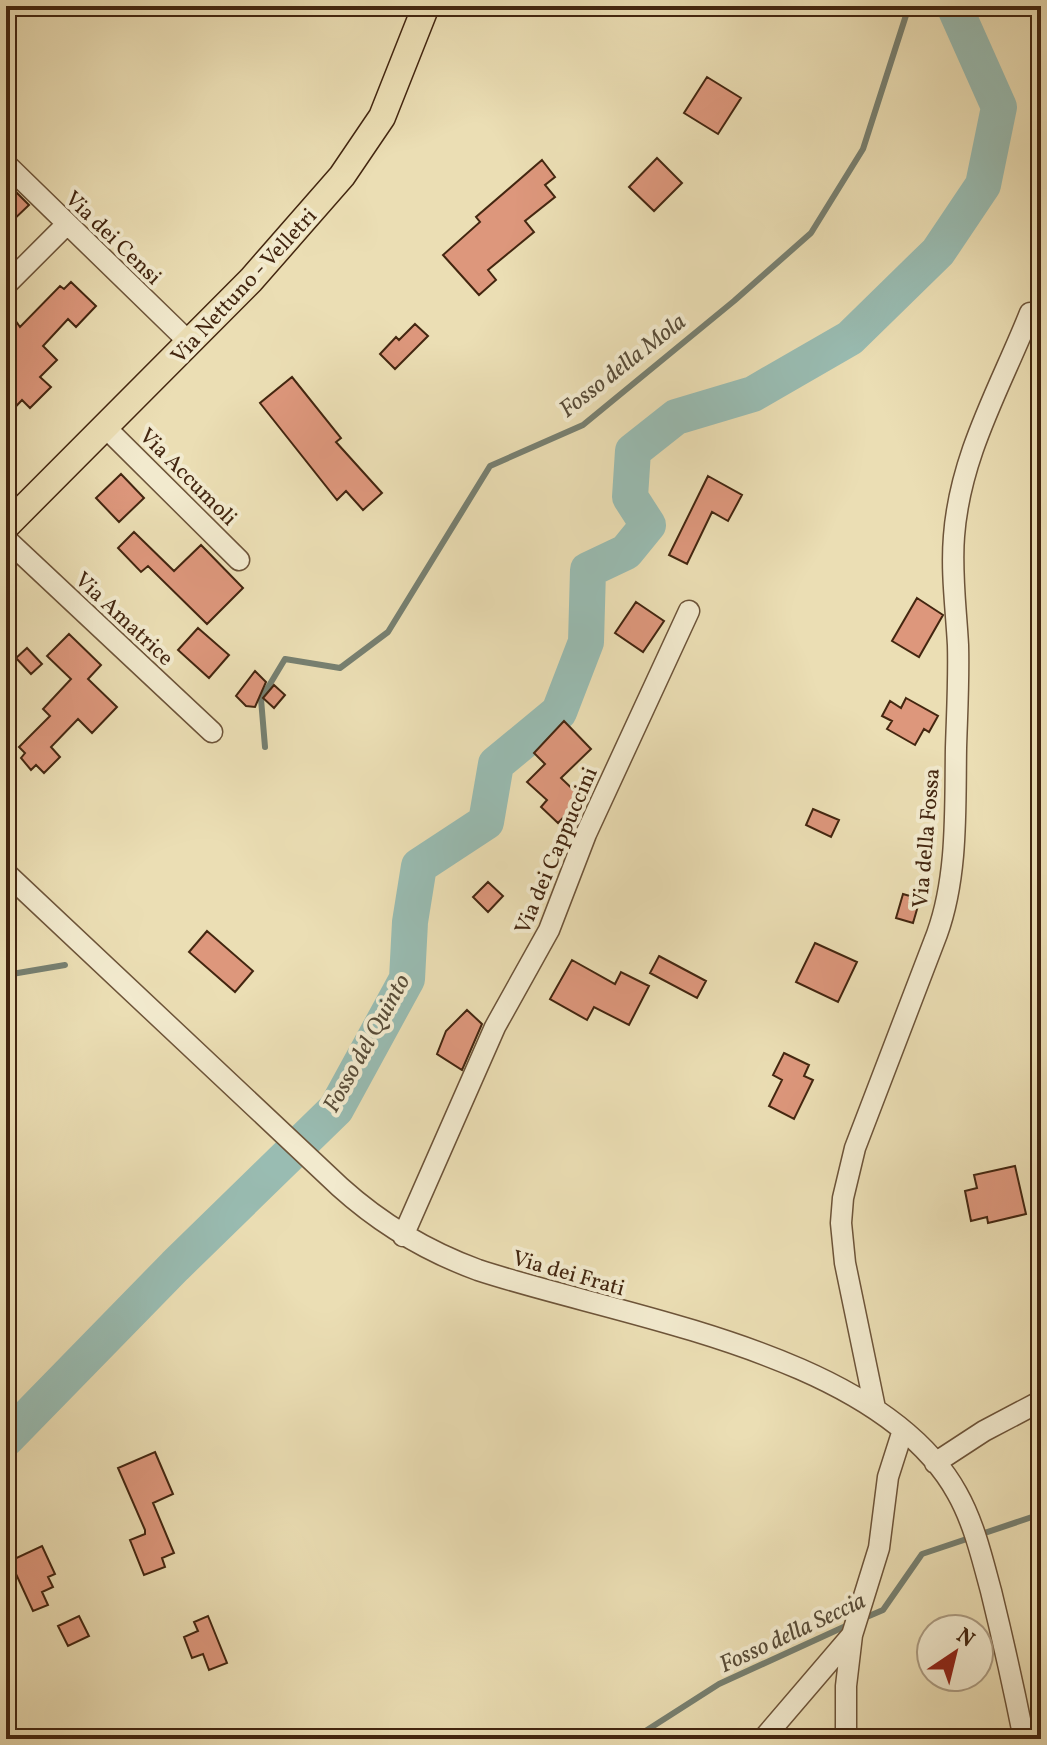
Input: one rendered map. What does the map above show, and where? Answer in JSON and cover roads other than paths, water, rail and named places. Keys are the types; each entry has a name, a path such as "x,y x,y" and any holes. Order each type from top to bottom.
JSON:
{"main road":[{"name":"Via Nettuno - Velletri","path":"6,526 190,343 280,247 360,152 388,104 426,6"}],"street":[{"name":"Via dei Censi","path":"6,164 190,343"},
{"path":"6,285 67,224"},
{"name":"Via della Fossa","path":"875,1408 845,1263 841,1223 843,1198 855,1148 945,908 955,812 958,650 953,575 955,526 977,436 1030,313"},
{"name":"Via Accumoli","path":"105,427 239,560"},
{"name":"Via Amatrice","path":"6,539 212,732"},
{"name":"Via dei Cappuccini","path":"403,1236 495,1027 549,930 586,834 689,611"},
{"name":"Via dei Frati","path":"6,873 359,1204 403,1236 492,1275 688,1331 770,1358 832,1384 875,1408 903,1430 954,1488 971,1524 1024,1739"},
{"path":"935,1463 984,1431 1041,1401"},
{"path":"846,1739 846,1686 852,1635 881,1540 890,1468 903,1430"},
{"path":"763,1739 852,1635"}],"waterway":[{"name":"Fosso della Mola","path":"265,747 261,699 285,659 340,668 388,632 490,466 583,425 734,301 811,233 863,149 909,6"},
{"name":"Fosso del Quinto","path":"6,1439 175,1266 336,1109 407,979 410,922 419,866 486,822 496,764 559,712 586,642 588,570 626,552 648,525 630,497 633,451 676,417 753,394 850,338 938,252 983,185 999,107 954,6"},
{"name":"Fosso della Mola","path":"6,975 65,965"},
{"name":"Fosso della Seccia","path":"862,1619 883,1610 922,1554 1041,1514"},
{"name":"Fosso della Seccia","path":"633,1739 719,1684 848,1625"}]}
